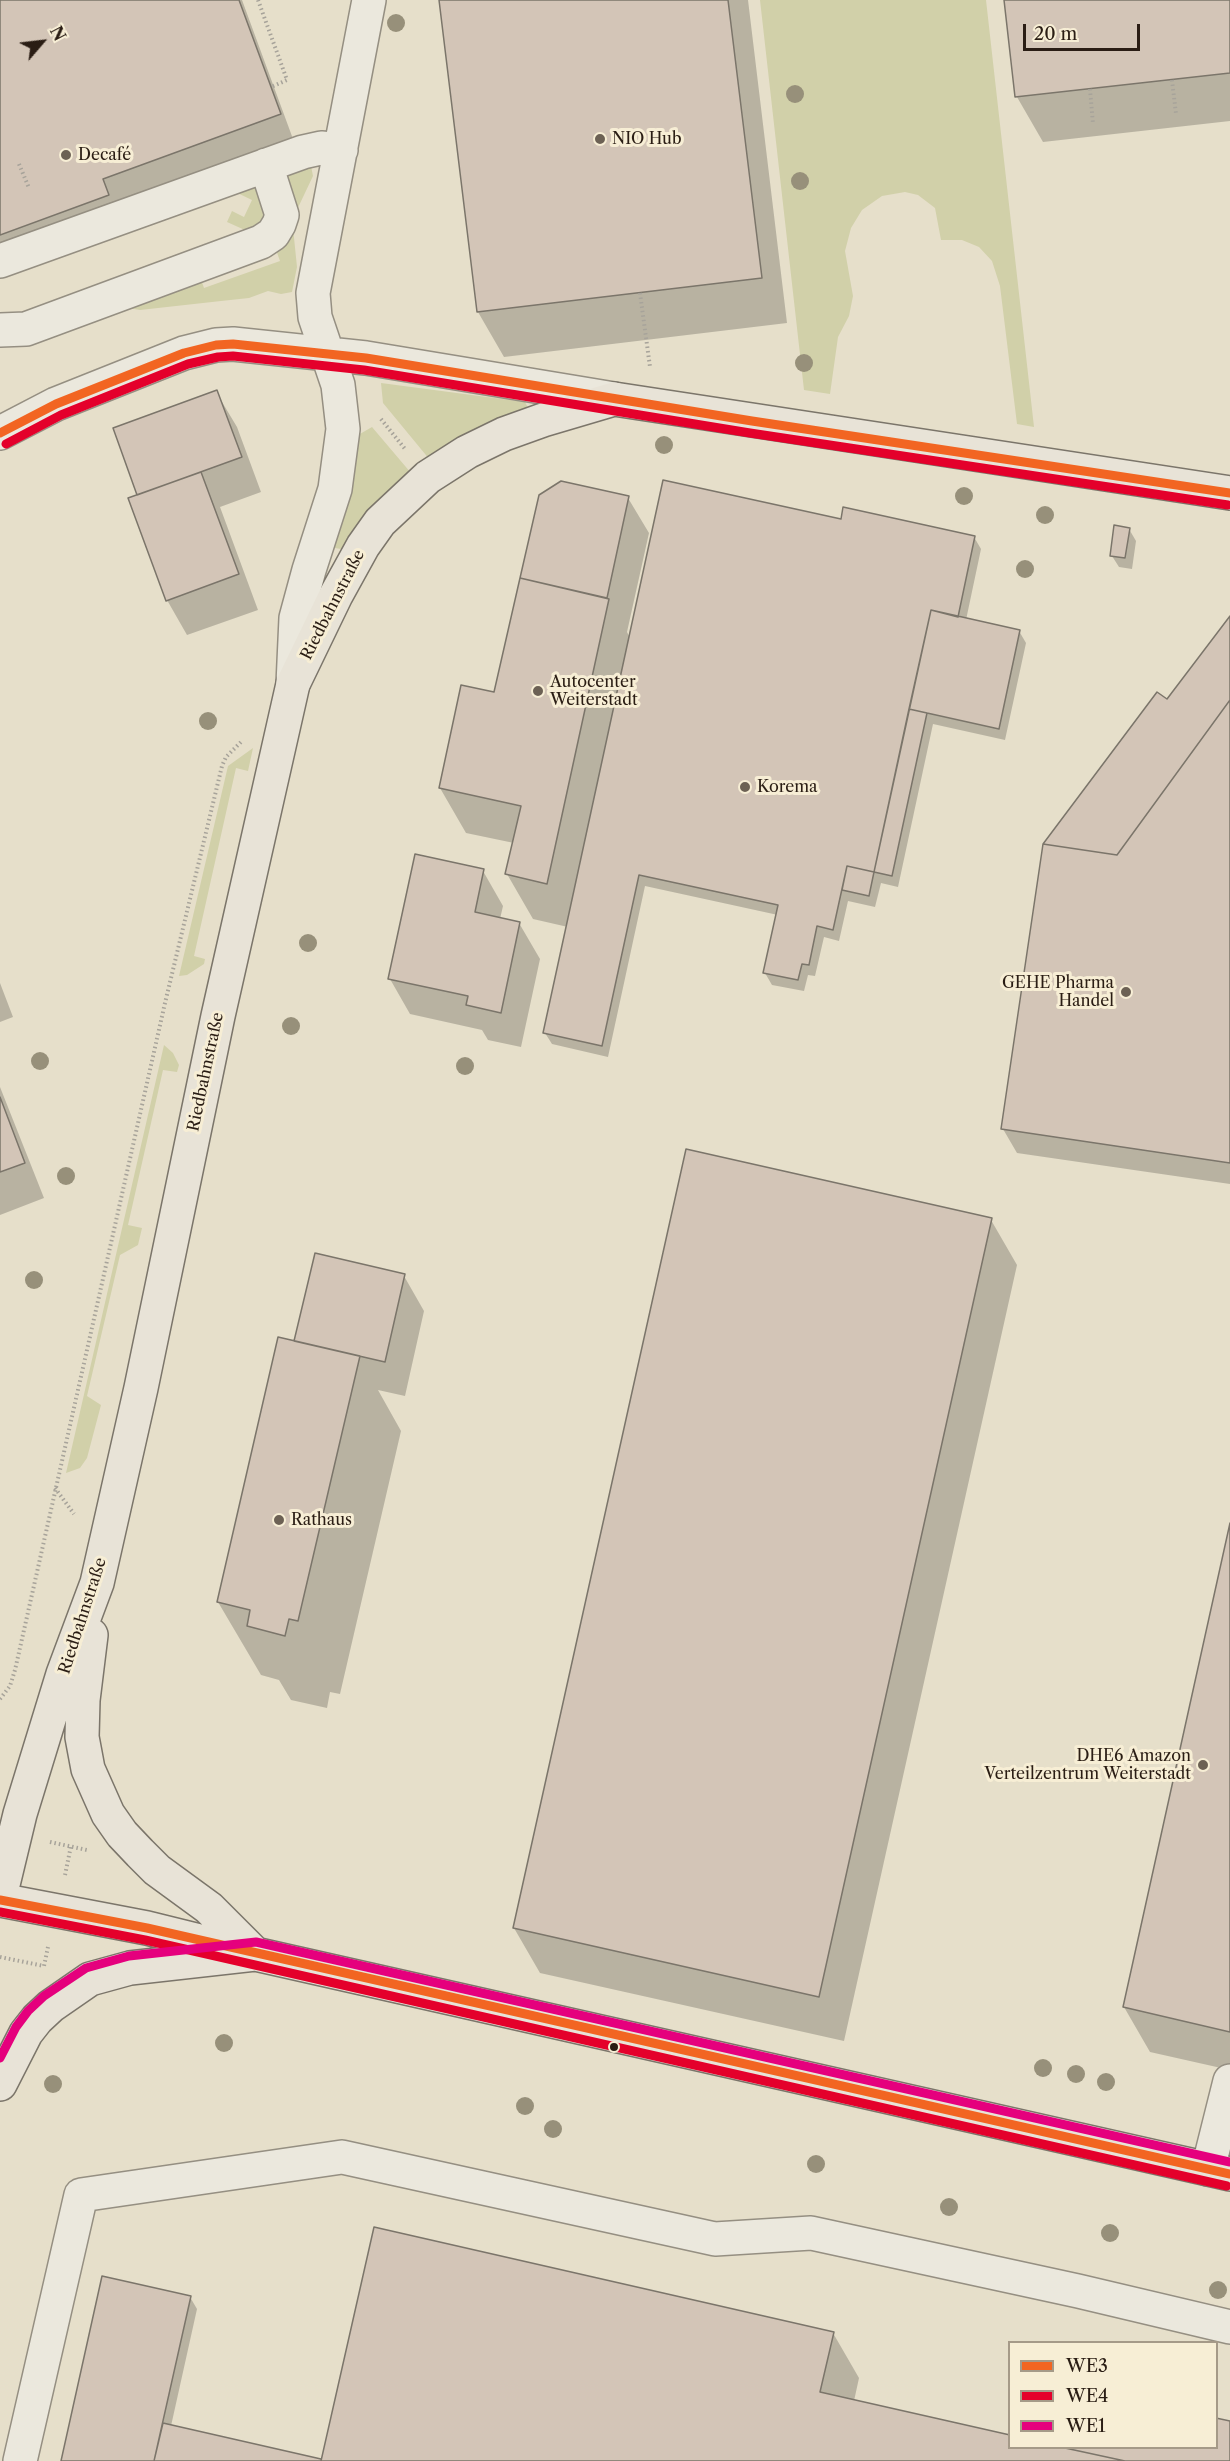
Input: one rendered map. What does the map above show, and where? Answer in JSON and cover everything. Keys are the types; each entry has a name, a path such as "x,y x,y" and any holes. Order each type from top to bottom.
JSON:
{"main road":[{"path":"614,399 1230,492"},
{"name":"Riedbahnstraße","path":"0,1898 15,1834 63,1674 97,1583 141,1388 218,1016 293,684 363,546 380,522 428,477 467,452 504,434 614,399"},
{"path":"97,1583 83,1700 82,1737 88,1769 96,1790 122,1834 157,1870 209,1908 255,1954"},
{"path":"0,1898 147,1928 1219,2172"},
{"path":"0,2084 26,2033 37,2019 65,1996 90,1980 130,1968 255,1954"}],"street":[{"path":"293,684 296,618 335,489 343,429 338,385 315,318 313,293 369,0"},
{"path":"0,261 266,165 321,148 341,150"},
{"path":"0,330 26,329 261,242 273,234 282,214 266,165"},
{"path":"1,429 200,348 233,344 328,354 614,399"},
{"path":"1219,2172 1230,2081"},
{"path":"21,2461 81,2195 342,2157 715,2239 811,2233 1078,2291 1230,2327"}],"path":[{"path":"258,0 287,80 271,87"},
{"path":"1172,80 1176,114"},
{"path":"1090,89 1093,124"},
{"path":"19,164 29,188"},
{"path":"640,293 655,405"},
{"path":"378,416 428,477"},
{"path":"0,1700 10,1686 15,1670 162,1015 222,765 226,757 245,736"},
{"path":"15,1834 98,1852 122,1834"}],"green space":[{"path":"760,0 986,0 1034,427 1017,424 1000,286 992,261 979,247 962,240 941,240 935,208 918,195 905,192 882,196 862,210 851,228 845,251 853,296 849,316 838,337 830,394 804,390"},
{"path":"311,166 313,176 295,214 293,228 297,267 292,292 281,294 268,291 249,298 140,310 128,308 199,274 204,288 280,261 275,247 280,178"},
{"path":"258,186 271,212 256,235 227,222 232,211 244,217 252,200 227,188"},
{"path":"381,383 525,402 529,410 430,460 383,403"},
{"path":"372,427 411,473 347,546 341,549 335,548 331,543 353,438"},
{"path":"253,748 248,771 236,768 194,956 205,959 204,964 187,975 179,976 228,766"},
{"path":"164,1045 173,1053 179,1065 177,1072 163,1070 128,1225 142,1228 138,1245 120,1255 87,1396 101,1405 87,1458 80,1468 66,1473"}],"building":[{"path":"0,0 239,0 281,114 103,179 109,195 0,235"},
{"name":"NIO Hub","path":"439,0 728,0 762,278 477,312"},
{"path":"1004,0 1230,0 1230,73 1015,97"},
{"path":"217,390 242,457 137,495 113,428"},
{"path":"201,472 239,574 166,601 128,498"},
{"name":"Korema","path":"663,480 841,519 843,507 975,536 958,617 931,610 874,872 847,866 833,930 817,926 809,965 802,964 798,980 763,973 778,905 639,875 602,1046 543,1033"},
{"path":"561,481 629,496 607,598 520,578 539,495"},
{"path":"1114,525 1130,528 1125,558 1110,556"},
{"path":"520,578 609,599 547,884 505,874 521,806 439,788 461,685 494,692"},
{"path":"931,610 1020,630 999,729 909,709"},
{"path":"1230,616 1230,700 1117,855 1043,844 1157,692 1167,699"},
{"name":"GEHE Pharma Handel","path":"1230,700 1230,1163 1001,1129 1043,844 1117,855"},
{"path":"909,709 927,713 892,876 874,872"},
{"path":"415,854 484,869 475,912 520,922 501,1013 466,1005 468,996 388,979"},
{"path":"847,866 874,872 869,896 842,890"},
{"path":"0,1097 25,1163 0,1172"},
{"path":"686,1149 992,1218 819,1997 513,1928"},
{"path":"315,1253 405,1274 385,1362 294,1341"},
{"name":"Rathaus","path":"278,1337 360,1356 298,1621 289,1619 285,1636 247,1626 250,1610 217,1602"},
{"name":"DHE6 Amazon Verteilzentrum Weiterstadt","path":"1230,1523 1230,2032 1123,2007"},
{"path":"374,2227 834,2332 820,2392 1008,2435 1008,2449 1070,2449 1125,2461 321,2461"},
{"path":"102,2276 191,2296 154,2461 61,2461"},
{"path":"1218,2418 1230,2421 1230,2461 1125,2461 1070,2449 1218,2449"},
{"path":"163,2423 321,2459 321,2461 154,2461"}],"transit line":[{"name":"WE3","path":"0,433 56,404 184,353 216,345 233,344 366,358 752,421 1230,493"},
{"name":"WE4","path":"6,444 61,415 188,364 233,356 364,370 750,433 1228,505"},
{"name":"WE3","path":"0,1900 147,1928 1230,2174"},
{"name":"WE4","path":"0,1912 145,1940 1227,2186"},
{"name":"WE1","path":"0,2058 16,2027 28,2011 44,1996 86,1968 129,1956 256,1942 1230,2162"}],"place":[{"name":"NIO Hub","path":"600,139"},
{"name":"Decafé","path":"66,155"},
{"name":"Autocenter Weiterstadt","path":"538,691"},
{"name":"Korema","path":"745,787"},
{"name":"GEHE Pharma Handel","path":"1126,992"},
{"name":"Rathaus","path":"279,1520"},
{"name":"DHE6 Amazon Verteilzentrum Weiterstadt","path":"1203,1765"}]}
